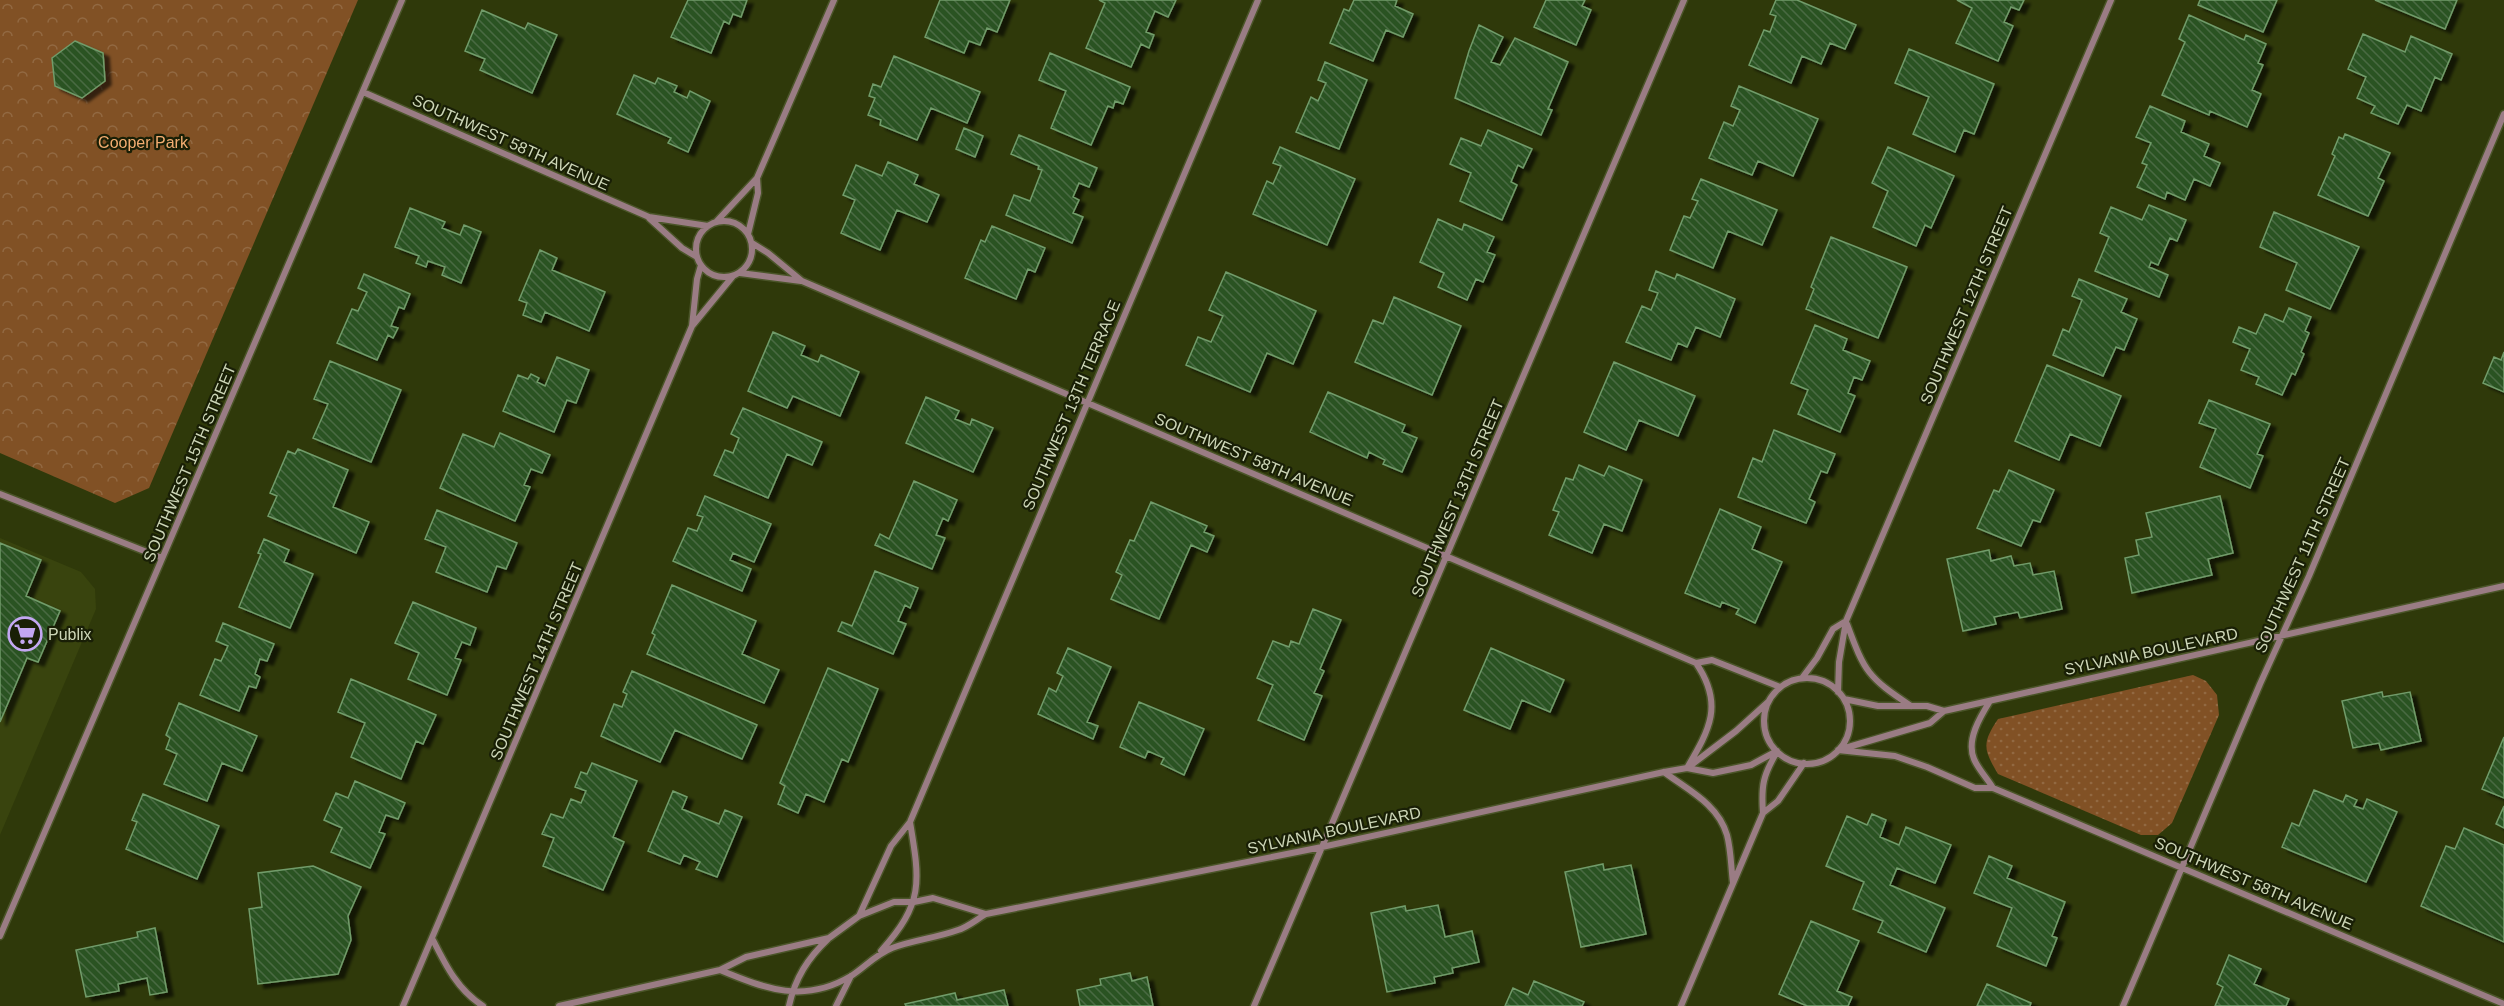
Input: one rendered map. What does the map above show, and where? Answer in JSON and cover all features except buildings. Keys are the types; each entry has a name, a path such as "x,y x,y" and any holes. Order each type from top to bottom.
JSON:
{"street":[{"name":"SOUTHWEST 15TH STREET","path":"0,936 402,0"},
{"path":"716,222 735,223 748,234 752,243 750,260 740,273 733,276 714,276 701,265 697,257 698,240 708,226 716,222 757,178 834,0"},
{"name":"SOUTHWEST 13TH TERRACE","path":"859,916 891,846 910,822 1258,0"},
{"name":"SOUTHWEST 13TH STREET","path":"1254,1006 1684,0"},
{"name":"SOUTHWEST 12TH STREET","path":"1838,692 1839,662 1846,621 2111,0"},
{"name":"SOUTHWEST 58TH AVENUE","path":"363,92 649,217 708,226"},
{"name":"SOUTHWEST 11TH STREET","path":"2123,1006 2504,114"},
{"path":"748,234 758,194 757,178"},
{"name":"SOUTHWEST 58TH AVENUE","path":"649,217 682,248 697,257"},
{"name":"SOUTHWEST 58TH AVENUE","path":"752,243 802,281"},
{"name":"SOUTHWEST 14TH STREET","path":"692,326 697,279 701,265"},
{"name":"SOUTHWEST 58TH AVENUE","path":"740,273 802,281 1696,663 1712,660 1780,687"},
{"name":"SOUTHWEST 14TH STREET","path":"403,1006 692,326 733,276"},
{"path":"0,494 162,558"},
{"name":"SYLVANIA BOULEVARD","path":"1838,750 1930,723 1944,711 2504,586"},
{"path":"1846,621 1867,671 1882,687 1911,706"},
{"name":"SOUTHWEST 12TH STREET","path":"1802,678 1822,651 1833,629 1846,621"},
{"path":"1687,768 1703,741 1712,716 1710,687 1696,663"},
{"path":"1802,678 1826,682 1844,699 1849,716 1847,734 1838,750 1822,761 1804,763 1789,760 1777,751 1768,739 1764,723 1770,700 1780,687 1802,678"},
{"name":"SYLVANIA BOULEVARD","path":"1844,699 1878,706 1927,706 1944,711"},
{"name":"SYLVANIA BOULEVARD","path":"1687,768 1736,731 1770,700"},
{"path":"1990,701 1974,731 1971,750 1977,766 1993,788"},
{"name":"SOUTHWEST 58TH AVENUE","path":"1838,750 1895,756 1975,788 1993,788 2504,1004"},
{"path":"1681,1006 1763,813 1761,789 1766,771 1777,751"},
{"name":"SYLVANIA BOULEVARD","path":"720,970 776,990 791,993 806,992 851,976 880,953 908,942 959,930 986,914 1322,847 1664,772 1687,768 1713,772 1737,768 1751,765 1777,751"},
{"path":"1763,813 1778,801 1804,763"},
{"path":"1664,772 1705,801 1719,818 1728,837 1733,883"},
{"path":"880,953 901,929 914,902 918,880 910,822"},
{"name":"SYLVANIA BOULEVARD","path":"559,1006 720,970 747,957 829,938 859,916 894,902 914,902 933,898 986,914"},
{"path":"789,1006 791,993 802,969 829,938"},
{"path":"433,940 446,967 459,986 483,1006"},
{"path":"836,1006 851,976"}],"shaded area":[{"path":"0,538 81,572 95,589 96,609 0,835"}],"green space":[{"name":"Cooper Park","path":"0,0 358,0 149,488 115,503 0,453"},
{"path":"2193,675 2206,681 2217,695 2219,715 2172,823 2158,835 2141,835 1998,774 1989,758 1987,740 1998,719"}],"place":[{"name":"Publix","path":"25,634"}]}
